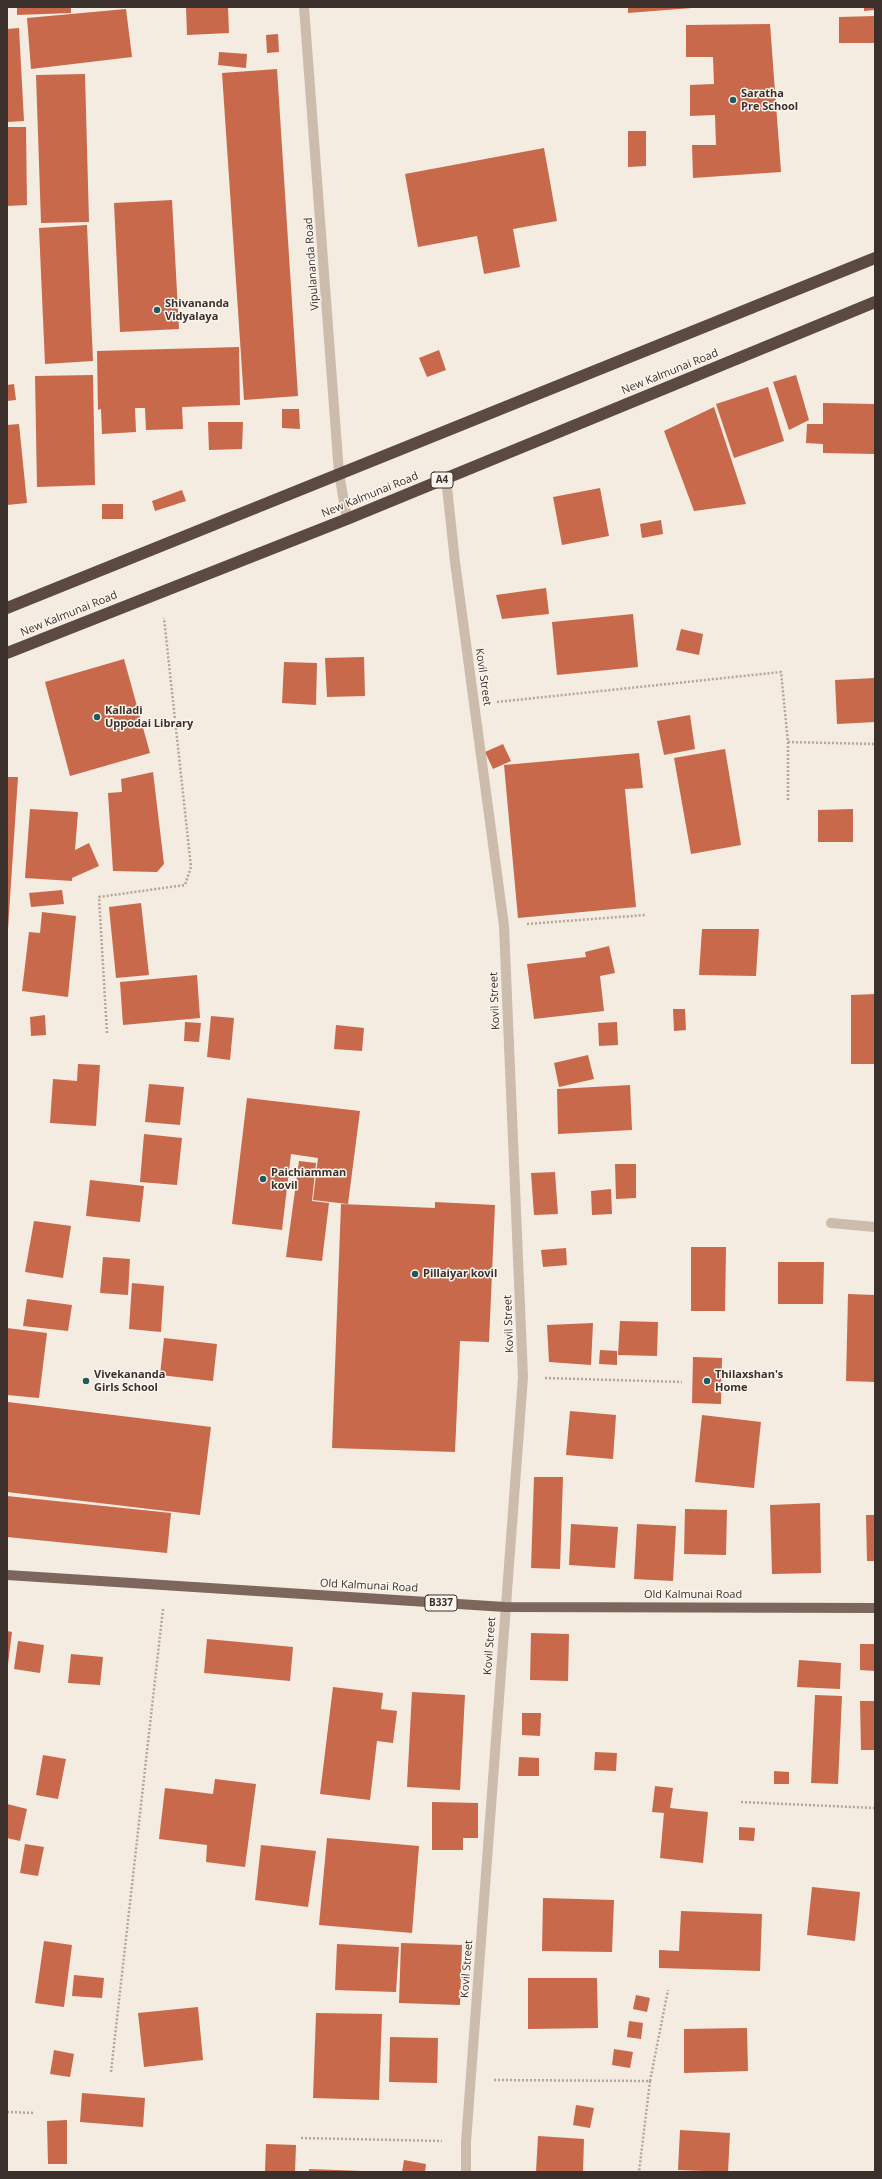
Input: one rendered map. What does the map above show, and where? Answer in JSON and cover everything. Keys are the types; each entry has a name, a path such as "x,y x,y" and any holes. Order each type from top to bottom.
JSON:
{"highway":[{"path":"7,608 875,258"},
{"name":"New Kalmunai Road","path":"7,653 446,478 875,302"}],"main road":[{"name":"Old Kalmunai Road","path":"7,1575 505,1607 875,1608"}],"street":[{"name":"Vipulananda Road","path":"304,7 340,473 346,518"},
{"name":"Kovil Street","path":"446,478 455,562 504,926 523,1377 505,1607 472,2080 466,2142 466,2172"},
{"path":"831,1223 875,1227"}],"path":[{"path":"107,1033 99,897 185,885 191,867 162,592"},
{"path":"474,705 781,672 788,742 788,800"},
{"path":"788,742 875,744"},
{"path":"504,926 645,915"},
{"path":"523,1377 682,1382"},
{"path":"111,2072 166,1586"},
{"path":"741,1802 875,1808"},
{"path":"639,2172 650,2081 668,1990"},
{"path":"472,2080 650,2081"},
{"path":"7,2112 35,2113"},
{"path":"301,2138 466,2142"}],"building":[{"path":"17,7 71,7 71,13 17,15"},
{"path":"186,7 228,7 229,33 187,35"},
{"path":"628,7 692,7 692,8 628,13"},
{"path":"864,7 875,7 875,10 864,11"},
{"path":"126,9 132,57 31,69 27,18"},
{"path":"875,16 875,43 839,43 839,17"},
{"name":"Saratha Pre School","path":"770,24 781,172 693,178 692,145 716,145 715,115 690,116 690,85 714,84 713,57 686,57 686,25"},
{"path":"19,28 24,121 7,122 7,29"},
{"path":"278,34 279,52 267,53 266,35"},
{"path":"219,52 247,54 246,68 218,65"},
{"path":"277,69 298,396 244,400 222,73"},
{"path":"85,74 89,222 41,223 36,75"},
{"path":"7,127 26,127 27,205 7,206"},
{"path":"628,131 646,131 646,166 628,167"},
{"path":"544,148 557,221 513,229 520,267 484,274 477,236 418,247 405,174"},
{"path":"172,200 179,329 120,332 114,203"},
{"path":"87,225 93,361 45,364 39,228"},
{"path":"239,347 240,405 182,407 183,429 146,430 145,408 135,408 136,432 102,434 101,409 98,410 97,351"},
{"path":"439,350 446,370 427,377 419,358"},
{"path":"93,375 95,485 37,487 35,376"},
{"path":"796,375 809,420 789,430 773,382"},
{"path":"14,384 16,400 7,401 7,385"},
{"path":"768,387 784,441 734,458 716,404"},
{"path":"823,403 875,404 875,454 823,453 823,444 806,443 807,424 823,424"},
{"path":"714,407 746,504 694,511 664,431"},
{"path":"282,409 299,409 300,429 282,428"},
{"path":"208,422 243,422 242,449 209,450"},
{"path":"19,424 27,503 7,505 7,425"},
{"path":"600,488 609,536 562,545 553,497"},
{"path":"182,490 186,501 155,511 152,501"},
{"path":"102,504 123,504 123,519 102,519"},
{"path":"661,520 663,534 642,538 640,524"},
{"path":"546,588 549,614 502,619 496,595"},
{"path":"633,614 638,667 557,675 552,622"},
{"path":"681,629 703,634 699,655 676,650"},
{"path":"364,657 365,696 327,697 325,658"},
{"name":"Kalladi Uppodai Library","path":"124,659 150,753 70,776 45,682"},
{"path":"284,662 317,663 316,705 282,703"},
{"path":"875,678 875,722 837,724 835,680"},
{"path":"690,715 695,749 664,755 657,721"},
{"path":"503,744 511,761 493,769 485,752"},
{"path":"725,749 741,845 691,854 674,758"},
{"path":"639,753 643,788 625,789 636,907 518,918 504,765"},
{"path":"153,772 164,864 157,872 113,871 108,793 122,792 121,779"},
{"path":"7,777 18,777 8,929 7,929"},
{"path":"30,809 78,812 75,850 89,843 99,866 72,878 72,881 25,878"},
{"path":"853,809 853,842 818,842 818,810"},
{"path":"62,890 64,904 31,907 29,893"},
{"path":"141,903 149,975 116,978 109,907"},
{"path":"42,912 76,916 68,997 22,991 29,932 40,933"},
{"path":"702,929 759,929 756,976 699,975"},
{"path":"609,946 615,973 600,976 604,1011 534,1019 527,964 586,957 585,952"},
{"path":"197,975 200,1018 123,1025 120,982"},
{"path":"875,994 875,1064 851,1064 851,995"},
{"path":"673,1009 685,1009 686,1030 674,1031"},
{"path":"45,1015 46,1035 31,1036 30,1017"},
{"path":"211,1016 234,1018 230,1060 207,1057"},
{"path":"185,1022 201,1023 199,1042 184,1041"},
{"path":"617,1022 618,1045 599,1046 598,1023"},
{"path":"336,1025 364,1028 362,1051 334,1049"},
{"path":"588,1055 594,1079 559,1087 554,1063"},
{"path":"78,1064 100,1065 96,1126 50,1123 53,1079 77,1081"},
{"path":"149,1084 184,1087 180,1125 145,1122"},
{"path":"630,1085 632,1130 558,1134 557,1089"},
{"name":"Paichiamman kovil","path":"247,1098 360,1111 348,1204 313,1200 318,1158 291,1154 282,1230 232,1224"},
{"path":"144,1134 182,1138 177,1185 140,1182"},
{"name":"Paichiamman kovil","path":"299,1161 316,1163 312,1201 329,1203 322,1261 286,1257"},
{"path":"615,1164 636,1164 636,1198 616,1199"},
{"path":"555,1172 558,1214 534,1215 531,1173"},
{"path":"90,1180 144,1186 140,1222 86,1216"},
{"path":"611,1189 612,1214 592,1215 591,1191"},
{"name":"Pillaiyar kovil","path":"435,1202 495,1205 489,1342 460,1341 455,1452 332,1448 341,1204 435,1208"},
{"path":"34,1221 71,1226 63,1278 25,1272"},
{"path":"691,1247 726,1247 725,1311 691,1311"},
{"path":"566,1248 567,1265 543,1267 541,1250"},
{"path":"103,1257 130,1259 128,1295 100,1293"},
{"path":"778,1262 824,1262 823,1304 778,1304"},
{"path":"132,1283 164,1286 161,1332 129,1329"},
{"path":"848,1294 875,1295 875,1382 846,1381"},
{"path":"27,1299 72,1305 68,1331 23,1326"},
{"path":"620,1321 658,1322 657,1356 618,1355"},
{"path":"593,1323 591,1365 549,1362 547,1325"},
{"path":"7,1328 47,1333 39,1398 7,1395"},
{"path":"164,1338 217,1344 213,1381 160,1375"},
{"path":"600,1350 617,1351 617,1365 599,1364"},
{"name":"Thilaxshan's Home","path":"693,1357 722,1358 721,1404 692,1403"},
{"path":"8,1402 211,1427 200,1515 7,1492"},
{"path":"570,1411 616,1415 613,1459 566,1455"},
{"path":"702,1415 761,1422 754,1488 695,1482"},
{"path":"534,1477 563,1477 560,1569 531,1568"},
{"path":"7,1496 171,1513 167,1553 7,1537"},
{"path":"820,1503 821,1573 772,1574 770,1505"},
{"path":"685,1509 727,1510 726,1555 684,1554"},
{"path":"866,1515 875,1515 875,1561 867,1561"},
{"path":"571,1524 618,1527 615,1568 569,1565"},
{"path":"637,1524 676,1526 673,1581 634,1579"},
{"path":"7,1631 12,1632 8,1664 7,1664"},
{"path":"531,1633 569,1634 568,1681 530,1680"},
{"path":"207,1639 293,1647 290,1681 204,1673"},
{"path":"18,1641 44,1645 40,1673 14,1669"},
{"path":"860,1644 875,1644 875,1671 860,1670"},
{"path":"71,1654 103,1657 100,1685 68,1683"},
{"path":"799,1660 841,1663 840,1689 797,1687"},
{"path":"333,1687 383,1693 381,1709 397,1711 393,1743 377,1741 370,1800 320,1794"},
{"path":"412,1692 465,1695 460,1790 407,1787"},
{"path":"815,1695 842,1696 838,1784 811,1783"},
{"path":"860,1701 875,1701 875,1750 861,1750"},
{"path":"522,1713 541,1713 540,1736 522,1735"},
{"path":"595,1752 617,1753 616,1771 594,1770"},
{"path":"43,1755 66,1759 58,1799 36,1795"},
{"path":"519,1757 539,1758 539,1776 518,1776"},
{"path":"774,1771 789,1772 789,1784 774,1784"},
{"path":"215,1779 256,1784 245,1867 206,1862 207,1845 159,1839 165,1788 213,1794"},
{"path":"655,1786 673,1788 670,1808 708,1812 703,1863 660,1858 664,1813 652,1812"},
{"path":"432,1802 478,1803 478,1838 463,1838 463,1850 432,1850"},
{"path":"7,1804 27,1809 20,1841 7,1838"},
{"path":"739,1827 755,1828 754,1841 739,1840"},
{"path":"327,1838 419,1846 412,1933 319,1925"},
{"path":"25,1844 44,1847 38,1876 20,1873"},
{"path":"261,1845 316,1851 308,1907 255,1900"},
{"path":"812,1887 860,1892 855,1941 807,1935"},
{"path":"543,1898 614,1900 612,1952 542,1951"},
{"path":"681,1911 762,1914 760,1971 659,1968 659,1950 679,1951"},
{"path":"44,1941 72,1945 64,2007 35,2003"},
{"path":"401,1943 462,1945 460,2005 399,2003"},
{"path":"337,1944 399,1947 396,1992 335,1990"},
{"path":"74,1975 104,1978 102,1998 72,1996"},
{"path":"528,1978 597,1978 598,2028 528,2029"},
{"path":"636,1995 650,1998 647,2012 633,2009"},
{"path":"198,2007 203,2060 144,2067 138,2013"},
{"path":"316,2013 382,2014 379,2100 313,2098"},
{"path":"629,2021 643,2023 641,2039 627,2037"},
{"path":"747,2028 748,2071 684,2073 684,2029"},
{"path":"390,2037 438,2038 437,2083 389,2082"},
{"path":"614,2049 633,2052 630,2068 612,2065"},
{"path":"54,2050 74,2054 70,2077 50,2074"},
{"path":"82,2093 145,2098 143,2127 80,2122"},
{"path":"576,2105 594,2108 590,2128 573,2125"},
{"path":"67,2120 67,2164 48,2164 47,2121"},
{"path":"680,2130 730,2133 728,2172 678,2170"},
{"path":"538,2136 584,2139 583,2172 536,2172"},
{"path":"266,2144 296,2145 295,2172 265,2172"},
{"path":"404,2160 426,2164 425,2172 402,2172"},
{"path":"309,2169 363,2171 363,2172 309,2172"}],"place":[{"name":"Saratha Pre School","path":"733,100"},
{"name":"Shivananda Vidyalaya","path":"157,310"},
{"name":"Kalladi Uppodai Library","path":"97,717"},
{"name":"Paichiamman kovil","path":"263,1179"},
{"name":"Pillaiyar kovil","path":"415,1274"},
{"name":"Vivekananda Girls School","path":"86,1381"},
{"name":"Thilaxshan's Home","path":"707,1381"}]}
